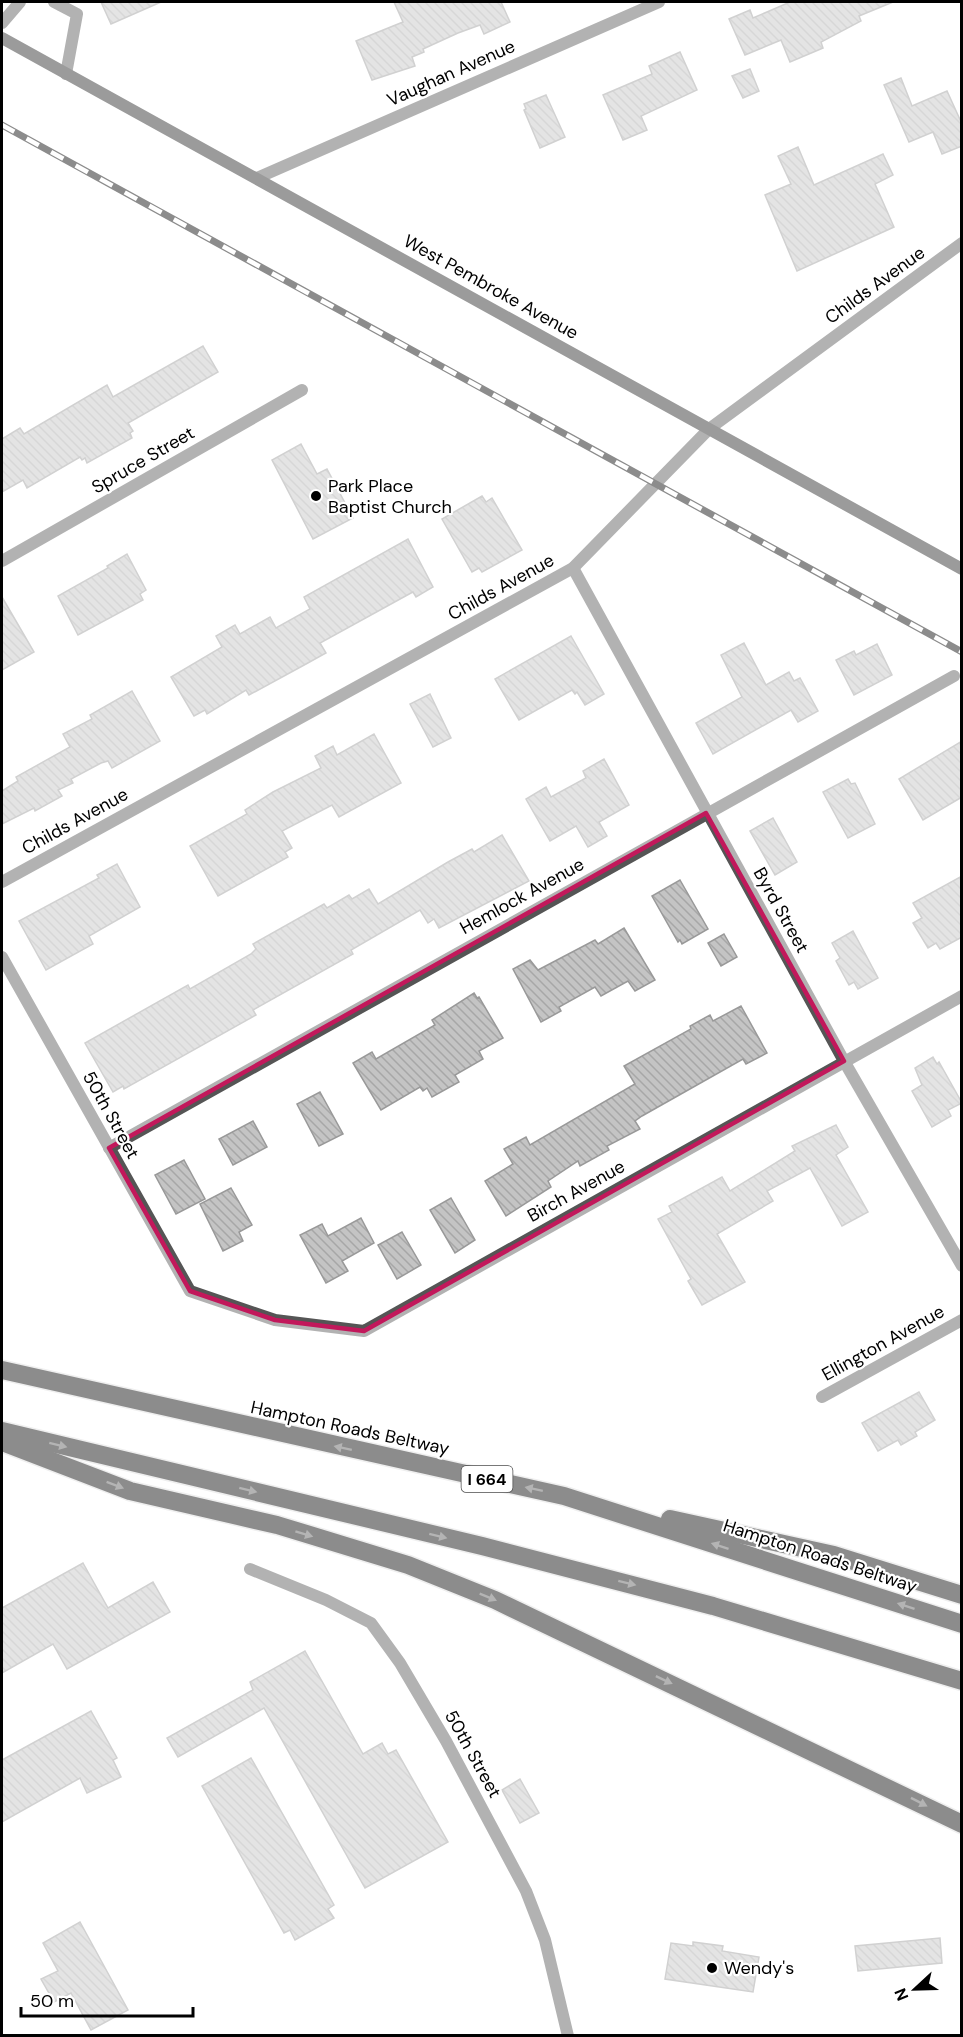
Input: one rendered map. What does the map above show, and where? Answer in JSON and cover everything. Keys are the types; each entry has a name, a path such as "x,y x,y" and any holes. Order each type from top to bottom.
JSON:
{"highway":[{"name":"Hampton Roads Beltway","path":"2,1370 564,1496 962,1624"},
{"path":"2,1431 470,1543 713,1606 962,1681"},
{"path":"2,1442 130,1491 277,1525 408,1565 484,1595 962,1824"},
{"path":"564,1496 834,1555 962,1595"}],"main road":[{"name":"West Pembroke Avenue","path":"2,39 962,569"}],"street":[{"path":"2,23 21,2"},
{"path":"54,2 77,15 66,74"},
{"name":"Vaughan Avenue","path":"257,178 659,2"},
{"name":"Childs Avenue","path":"2,882 573,568 709,429 962,243"},
{"name":"Spruce Street","path":"2,561 302,390"},
{"name":"Byrd Street","path":"573,568 844,1061 962,1266"},
{"name":"Hemlock Avenue","path":"109,1148 954,676"},
{"name":"50th Street","path":"2,957 190,1291"},
{"name":"Birch Avenue","path":"190,1291 275,1320 364,1331 962,996"},
{"name":"Ellington Avenue","path":"822,1397 962,1320"},
{"name":"50th Street","path":"250,1569 326,1600 371,1623 400,1663 446,1741 526,1891 545,1940 568,2036"}],"highlighted area":[{"path":"706,813 844,1061 364,1331 275,1320 190,1291 109,1148"}],"building":[{"path":"101,2 161,2 111,24"},
{"path":"394,2 501,2 510,22 484,34 480,25 458,33 423,49 424,52 412,57 415,66 372,80 356,41 403,22"},
{"path":"790,2 893,2 859,16 861,21 821,42 823,48 790,62 781,40 745,55 729,19 750,10 753,18"},
{"path":"680,52 697,90 641,116 647,130 623,140 603,95 652,74 649,66"},
{"path":"750,69 759,91 743,98 732,76"},
{"path":"901,78 912,106 947,91 962,124 962,146 942,154 933,132 909,142 884,85"},
{"path":"546,95 565,137 540,148 524,110 526,109 524,104"},
{"path":"798,147 814,185 883,154 893,175 875,184 894,227 797,271 765,195 791,184 778,156"},
{"path":"203,346 218,372 128,423 133,431 130,433 132,438 87,463 85,458 82,460 80,457 27,488 23,480 2,492 2,439 20,428 24,434 107,385 113,397"},
{"name":"Park Place Baptist Church","path":"301,444 317,474 327,469 353,518 313,539 272,460"},
{"path":"482,496 486,502 492,498 522,550 482,572 479,568 472,572 442,519"},
{"path":"408,539 433,587 416,597 413,592 320,643 326,653 249,695 246,690 207,714 205,710 194,716 171,677 222,647 216,636 235,625 240,634 270,617 276,628 310,609 304,597"},
{"path":"127,554 146,590 140,594 143,600 78,635 58,596 108,568 107,566"},
{"path":"2,597 34,652 2,670"},
{"path":"571,636 604,694 585,705 577,692 575,694 572,690 519,720 495,679"},
{"path":"744,643 766,685 789,672 794,681 800,678 818,711 798,722 791,710 713,754 696,723 742,697 721,655"},
{"path":"877,644 892,675 854,695 836,660 854,651 856,655"},
{"path":"132,691 160,741 112,768 108,761 101,763 71,779 73,783 58,790 62,796 35,811 34,808 2,824 2,791 18,781 16,777 70,747 63,734 92,719 90,715"},
{"path":"430,694 451,738 433,747 410,704"},
{"path":"374,734 401,783 339,817 332,805 282,831 292,848 285,852 288,857 218,896 190,846 247,814 245,810 273,792 321,768 315,756 333,746 337,755"},
{"path":"962,741 962,797 923,820 899,779"},
{"path":"604,759 629,805 599,822 607,836 588,847 576,826 550,841 526,799 546,787 551,797 586,778 583,771"},
{"path":"848,779 851,784 855,783 875,824 848,838 823,792"},
{"path":"773,818 797,862 775,875 750,831"},
{"path":"502,835 529,881 439,928 434,919 428,923 420,910 351,950 353,954 253,1010 256,1015 124,1089 123,1086 113,1092 85,1043 188,985 190,989 251,954 256,949 253,944 324,904 327,908 349,895 352,899 369,889 378,904 448,862 472,849 474,852"},
{"path":"117,864 140,907 89,936 93,944 46,970 19,921 99,878 97,875"},
{"path":"962,876 962,937 940,949 936,943 928,948 913,923 922,918 913,903"},
{"path":"680,880 708,929 682,944 680,940 678,942 652,896"},
{"path":"624,928 655,980 635,991 628,981 601,996 595,987 559,1007 561,1011 541,1022 513,969 530,960 538,970 595,940 598,944"},
{"path":"853,931 878,978 858,989 854,982 849,985 836,961 840,958 832,943"},
{"path":"724,934 737,957 721,966 708,943"},
{"path":"474,993 477,998 479,997 503,1038 479,1051 483,1059 455,1075 459,1082 432,1097 427,1088 423,1091 420,1087 381,1110 353,1063 372,1052 376,1059 435,1025 432,1020"},
{"path":"741,1006 767,1053 746,1064 743,1059 642,1116 635,1121 640,1129 607,1146 609,1150 580,1166 578,1161 548,1181 551,1187 506,1216 485,1181 513,1164 504,1149 526,1137 530,1145 635,1084 624,1066 691,1029 690,1026 710,1015 713,1021"},
{"path":"933,1057 937,1064 939,1062 962,1103 948,1110 951,1116 932,1127 912,1091 922,1085 915,1068"},
{"path":"320,1092 343,1134 319,1146 297,1104"},
{"path":"253,1121 267,1147 233,1165 219,1139"},
{"path":"836,1125 848,1147 836,1155 868,1212 842,1226 810,1168 767,1191 773,1201 717,1234 745,1282 702,1305 688,1281 691,1279 658,1219 672,1212 669,1206 722,1177 730,1191 795,1151 792,1146"},
{"path":"184,1160 205,1199 176,1214 155,1175"},
{"path":"231,1188 252,1225 239,1232 243,1241 223,1251 200,1204"},
{"path":"451,1198 475,1240 455,1253 430,1210"},
{"path":"361,1218 374,1243 342,1261 348,1271 326,1283 300,1235 322,1224 328,1236"},
{"path":"402,1232 421,1265 397,1279 378,1245"},
{"path":"919,1392 935,1420 915,1432 917,1436 901,1445 898,1440 878,1451 862,1423"},
{"path":"83,1563 108,1608 153,1582 170,1612 67,1669 53,1644 2,1673 2,1608"},
{"path":"305,1651 363,1754 382,1743 388,1754 396,1750 448,1842 365,1888 264,1708 178,1757 167,1738 253,1690 250,1682"},
{"path":"91,1711 117,1758 113,1760 121,1777 87,1793 80,1778 2,1822 2,1760"},
{"path":"251,1758 334,1905 328,1909 334,1918 295,1940 290,1930 284,1933 202,1786"},
{"path":"520,1779 539,1813 520,1823 502,1790"},
{"path":"80,1922 128,2010 91,2030 71,1993 54,2002 41,1979 58,1971 43,1943"},
{"path":"940,1938 942,1963 858,1971 855,1946"},
{"name":"Wendy's","path":"693,1942 723,1946 722,1951 759,1957 753,1992 665,1979 671,1943 693,1946"}],"railway":[{"path":"2,125 962,652"}],"place":[{"name":"Park Place Baptist Church","path":"316,496"},
{"name":"Wendy's","path":"712,1968"}]}
